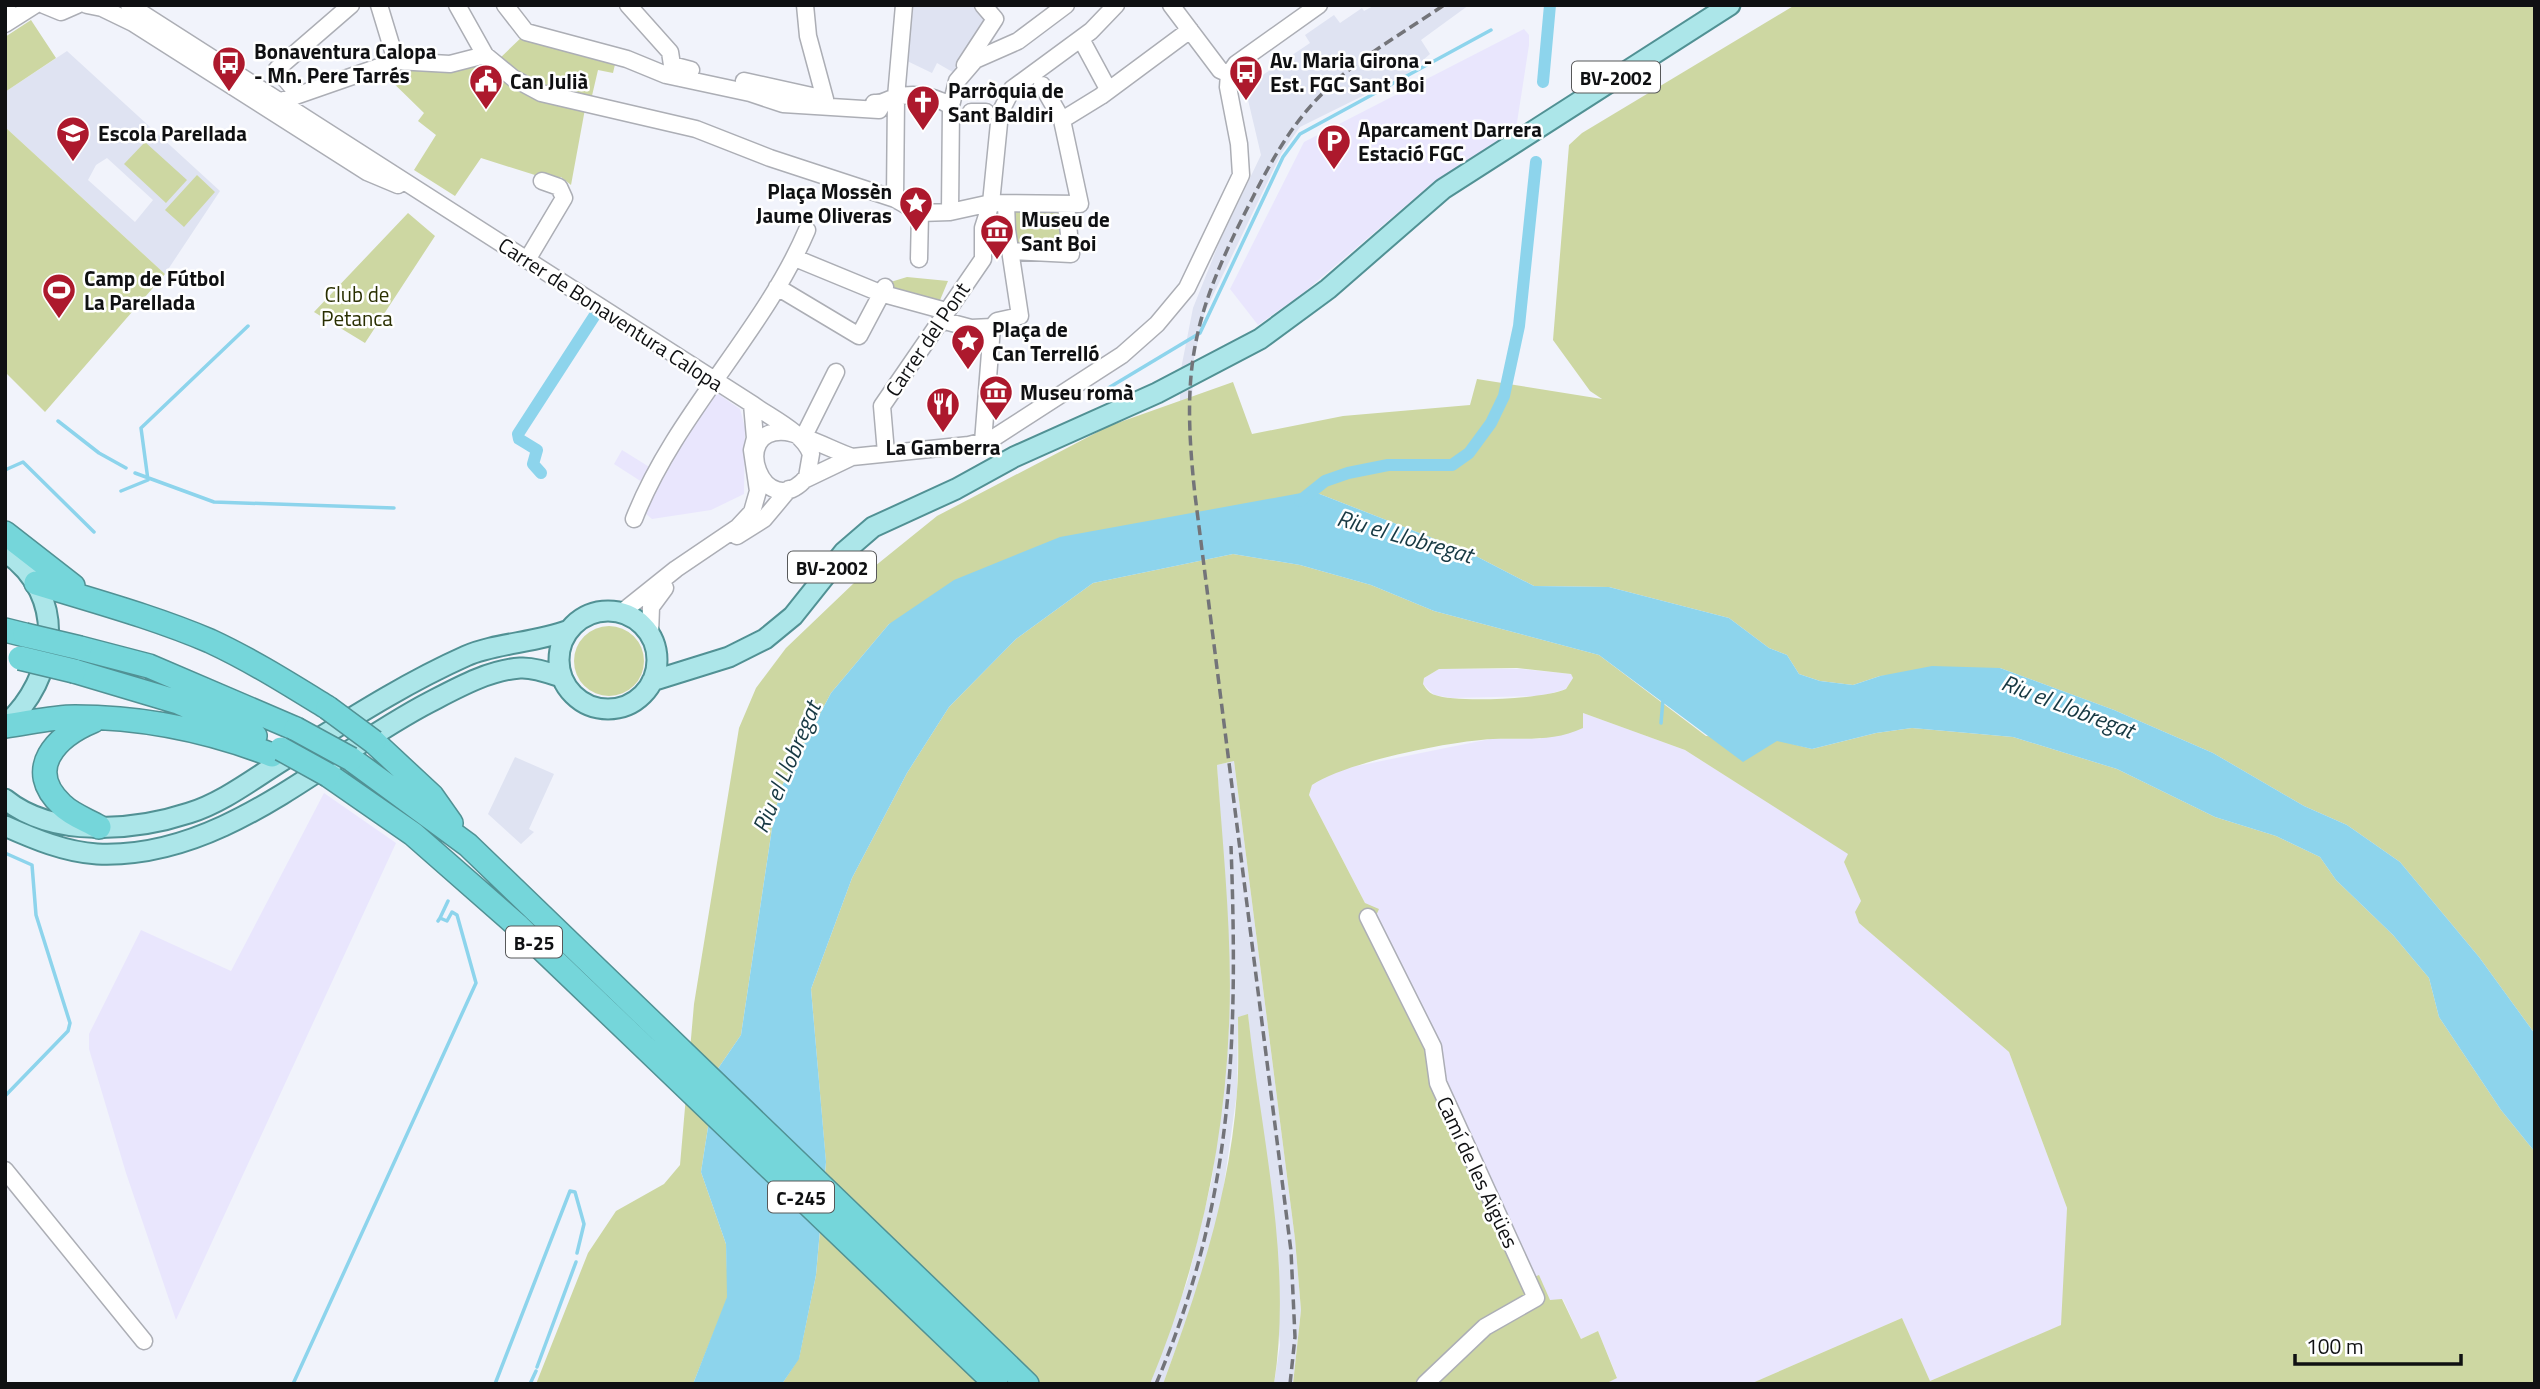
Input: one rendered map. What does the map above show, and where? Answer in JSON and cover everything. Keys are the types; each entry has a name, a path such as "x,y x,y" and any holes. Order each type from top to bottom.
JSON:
{"highway":[{"path":"5,533 52,573 96,601"},
{"path":"36,583 167,624 259,666 328,708 374,742 432,796 468,845"},
{"name":"B-25","path":"15,633 149,666 296,729 351,759 468,845 656,1027"},
{"name":"B-25","path":"13,656 178,702 324,777 412,834 519,928 651,1053"},
{"path":"5,726 75,717 148,723 233,740 276,752"},
{"path":"96,720 59,739 48,759 45,779 47,787 63,807 99,827"},
{"name":"C-245","path":"656,1027 1027,1384"},
{"name":"C-245","path":"651,1053 996,1384"},
{"path":"937,1295 965,1315 1041,1384"}],"main road":[{"name":"BV-2002","path":"652,681 755,645 778,629 804,603 844,552 873,527 956,489 1014,457 1168,387 1260,339 1328,289 1443,189 1730,5"},
{"path":"5,552 36,583 48,619 44,671 32,697 5,726"},
{"path":"5,799 18,809 53,821 99,827 140,826 191,813 231,792 383,698 467,656 543,640 569,630 593,613 621,613 636,620 652,641 696,667"},
{"path":"569,630 559,650 561,677 569,691 581,702 607,710 633,702 652,681 657,664 652,641"},
{"path":"5,826 34,839 96,854 173,845 222,826 299,784 402,716 484,677 520,668 561,677"}],"street":[{"path":"5,24 34,5"},
{"path":"44,5 61,12 77,5"},
{"name":"Carrer de Bonaventura Calopa","path":"88,5 102,8 132,23 390,184 424,194"},
{"path":"298,94 277,69 351,5"},
{"path":"379,5 396,61"},
{"path":"457,5 485,55 513,78 541,93 696,129 770,158 895,199 920,213 948,212 1000,202 1080,204 1062,120 1042,85"},
{"path":"505,5 526,32 627,59 666,75 750,93 783,104 878,110 890,100 904,5"},
{"path":"628,5 670,52 672,65 825,99 890,100 931,95 964,109"},
{"path":"805,5 807,36 825,99"},
{"path":"895,5 890,100 895,199"},
{"path":"948,212 964,109 955,85 995,19 983,5"},
{"path":"964,71 975,60 1018,41 1066,5"},
{"path":"983,443 992,327 997,321 1020,316 1000,202 1000,113 1012,89 1081,39 1116,5"},
{"path":"1171,5 1220,70 1229,75"},
{"path":"652,641 651,607 660,592 686,570 764,519 789,489 852,457 983,443 1122,355 1157,324 1180,299 1241,175 1229,75 1236,64 1319,5"},
{"name":"Carrer de Bonaventura Calopa","path":"132,6 800,437 852,457"},
{"path":"1062,120 1189,30"},
{"path":"1081,39 1108,89"},
{"path":"281,101 396,61 450,64 485,55"},
{"name":"Carrer de Bonaventura Calopa","path":"374,162 385,172 390,184"},
{"path":"527,260 566,190 551,182 542,181"},
{"name":"Carrer del Pont","path":"886,453 882,406 983,259 983,229 1000,202"},
{"path":"1010,251 1071,254 1066,205"},
{"path":"919,259 920,213"},
{"path":"634,519 644,493 713,379 795,258 807,230"},
{"path":"795,258 883,290 971,328 992,327"},
{"path":"777,287 859,336 883,290"},
{"path":"800,437 836,372"},
{"path":"621,613 676,569 738,527 751,512 758,491 752,404"},
{"path":"789,489 777,489 766,484 758,475 754,463 757,448 767,436 782,432 800,437 811,454 810,468 804,480"},
{"name":"Camí de les Aigües","path":"1368,917 1433,1047 1438,1083 1536,1298 1485,1327 1425,1384"},
{"path":"5,1170 144,1341"}],"shaded area":[{"path":"911,5 978,5 991,20 956,74 937,63 932,73 903,59"},
{"path":"1375,5 1469,5 1421,40 1430,54 1407,74 1300,127 1281,154 1205,312 1194,358 1192,400 1180,445 1180,374 1193,308 1219,243 1261,155 1245,87 1310,43 1305,35 1334,15 1340,23 1362,8 1364,11"},
{"name":"Aparcament Darrera Estació FGC","path":"1524,29 1529,35 1529,45 1516,129 1430,185 1302,294 1258,325 1230,289 1304,142"},
{"name":"Escola Parellada","path":"67,51 220,191 165,274 5,127 5,92","holes":["107,158 153,200 135,222 88,180 96,165"]},
{"path":"711,389 740,409 745,427 744,494 711,510 652,519 646,514 646,503"},
{"path":"622,450 651,468 642,482 614,464"},
{"path":"1439,669 1522,669 1571,674 1573,678 1566,689 1542,696 1452,698 1434,695 1423,684 1424,678"},
{"path":"1583,713 1685,750 1849,854 1844,862 1861,901 1859,923 2009,1052 2067,1208 2062,1325 1930,1381 1902,1318 1750,1384 1605,1384 1617,1377 1598,1331 1581,1339 1563,1299 1550,1301 1528,1280 1449,1094 1437,1046 1376,915 1365,903 1309,795 1312,785 1337,770 1490,739 1540,739"},
{"path":"515,757 554,774 529,829 534,832 521,844 488,814"},
{"path":"1234,761 1295,1239 1301,1310 1293,1384 1274,1384 1280,1345 1248,1015 1238,1017 1237,1092 1222,1199 1201,1281 1163,1384 1150,1384 1188,1279 1212,1179 1229,1026 1226,911 1217,765"},
{"path":"324,793 396,843 176,1320 126,1173 89,1049 89,1034 141,930 231,971"}],"green space":[{"path":"1795,5 2535,5 2535,1034 2479,957 2400,862 2347,825 2304,806 2213,753 2114,710 2000,668 1880,676 1853,685 1820,681 1799,674 1787,655 1769,648 1729,618 1609,587 1534,586 1468,552 1312,491 889,624 831,693 783,784 774,815 741,1035 717,1070 701,1172 726,1244 728,1297 693,1384 536,1384 588,1253 616,1211 664,1184 680,1165 694,1004 739,728 756,688 786,648 854,583 937,516 1109,426 1233,382 1252,434 1343,416 1470,405 1477,379 1602,399 1590,391 1553,340 1569,145 1582,133"},
{"path":"31,20 56,58 5,92 5,37"},
{"path":"525,34 616,60 613,73 598,70 591,100 537,88 498,60"},
{"path":"481,61 585,109 571,185 561,177 554,181 481,158 455,196 414,170 436,135 418,121 424,113 380,70 453,68"},
{"name":"Camp de Fútbol La Parellada","path":"5,127 165,274 45,412 5,372"},
{"path":"145,142 187,180 166,203 124,164"},
{"path":"197,175 215,192 184,227 165,210"},
{"path":"1009,209 1062,210 1067,252 1012,247"},
{"name":"Club de Petanca","path":"408,213 435,236 365,343 314,312"},
{"path":"907,277 948,281 938,305 908,296 884,284"},
{"path":"1233,554 1300,565 1371,585 1434,611 1599,655 1706,736 1777,740 1812,749 1876,733 1912,728 2013,737 2117,769 2215,817 2276,836 2320,857 2336,880 2393,935 2429,978 2439,1017 2501,1110 2535,1152 2535,1384 1750,1384 1902,1318 1930,1381 2061,1325 2067,1208 2009,1052 1859,923 1855,912 1861,901 1844,862 1848,854 1685,750 1583,713 1583,728 1572,732 1539,738 1475,741 1400,754 1349,768 1328,777 1312,785 1309,795 1365,903 1379,909 1375,918 1437,1046 1449,1094 1529,1279 1539,1275 1550,1300 1562,1299 1581,1339 1598,1331 1617,1378 1605,1384 1293,1384 1301,1310 1295,1239 1234,761 1217,765 1230,961 1229,1026 1221,1118 1194,1253 1167,1341 1150,1384 782,1384 799,1358 816,1275 826,1163 811,989 852,878 907,773 949,707 1016,639 1093,583","holes":["1517,668 1571,674 1573,678 1566,689 1501,699 1446,697 1431,694 1423,684 1424,678 1439,669"]},
{"path":"602,626 616,626 629,632 638,641 644,661 642,674 634,686 616,696 602,696 589,690 580,681 574,668 574,654 580,641 589,632"},
{"path":"1248,1014 1278,1245 1279,1338 1274,1384 1163,1384 1200,1277 1220,1204 1237,1092 1238,1017"}],"water":[{"name":"Riu el Llobregat","path":"1312,491 1468,552 1534,586 1609,587 1729,618 1769,648 1787,655 1799,674 1820,681 1853,685 1880,676 1932,666 2000,668 2114,710 2213,753 2304,806 2347,825 2400,862 2479,957 2535,1034 2535,1152 2501,1110 2439,1017 2429,978 2393,935 2336,880 2320,857 2276,836 2215,817 2117,769 2013,737 1912,728 1876,733 1812,749 1777,741 1743,762 1599,655 1434,611 1371,585 1300,565 1233,554 1093,583 1016,639 949,707 907,773 852,878 811,989 826,1162 816,1275 799,1359 782,1384 693,1384 727,1297 726,1244 701,1172 717,1070 741,1035 774,815 783,784 831,693 889,624 954,580 1060,537"}],"waterway":[{"path":"1543,82 1550,5"},
{"path":"1090,399 1200,333 1283,157 1300,134 1491,30"},
{"path":"1300,501 1325,481 1348,473 1388,465 1452,465 1469,453 1491,423 1504,396 1519,326 1536,162"},
{"path":"541,473 533,464 537,450 519,439 518,434 595,315"},
{"path":"121,491 148,480 141,428 248,326"},
{"path":"58,421 99,453 126,468"},
{"path":"5,470 23,462 94,532"},
{"path":"135,473 214,502 394,508"},
{"path":"1661,723 1663,700"},
{"path":"5,853 32,865 36,915 70,1023 68,1031 5,1096"},
{"path":"440,918 448,901"},
{"path":"293,1384 476,983 457,915 452,912 447,921 440,918 438,921"},
{"path":"495,1384 570,1191 575,1192 584,1224 577,1253"},
{"path":"537,1367 576,1262"},
{"path":"530,1384 536,1371"}],"railway":[{"path":"1290,1384 1295,1337 1291,1251 1195,495 1191,451 1191,377 1203,312 1215,278 1258,187 1293,128 1315,101 1340,77 1444,5"},
{"path":"1156,1384 1182,1316 1202,1250 1216,1185 1231,1054 1231,846"}],"place":[{"name":"Bonaventura Calopa - Mn. Pere Tarrés","path":"229,93"},
{"name":"Av. Maria Girona - Est. FGC Sant Boi","path":"1246,102"},
{"name":"Can Julià","path":"486,111"},
{"name":"Parròquia de Sant Baldiri","path":"923,132"},
{"name":"Escola Parellada","path":"73,163"},
{"name":"Aparcament Darrera Estació FGC","path":"1334,171"},
{"name":"Plaça Mossèn Jaume Oliveras","path":"916,233"},
{"name":"Museu de Sant Boi","path":"997,261"},
{"name":"Camp de Fútbol La Parellada","path":"59,320"},
{"name":"Plaça de Can Terrelló","path":"968,371"},
{"name":"Museu romà","path":"996,422"},
{"name":"La Gamberra","path":"943,434"}]}
